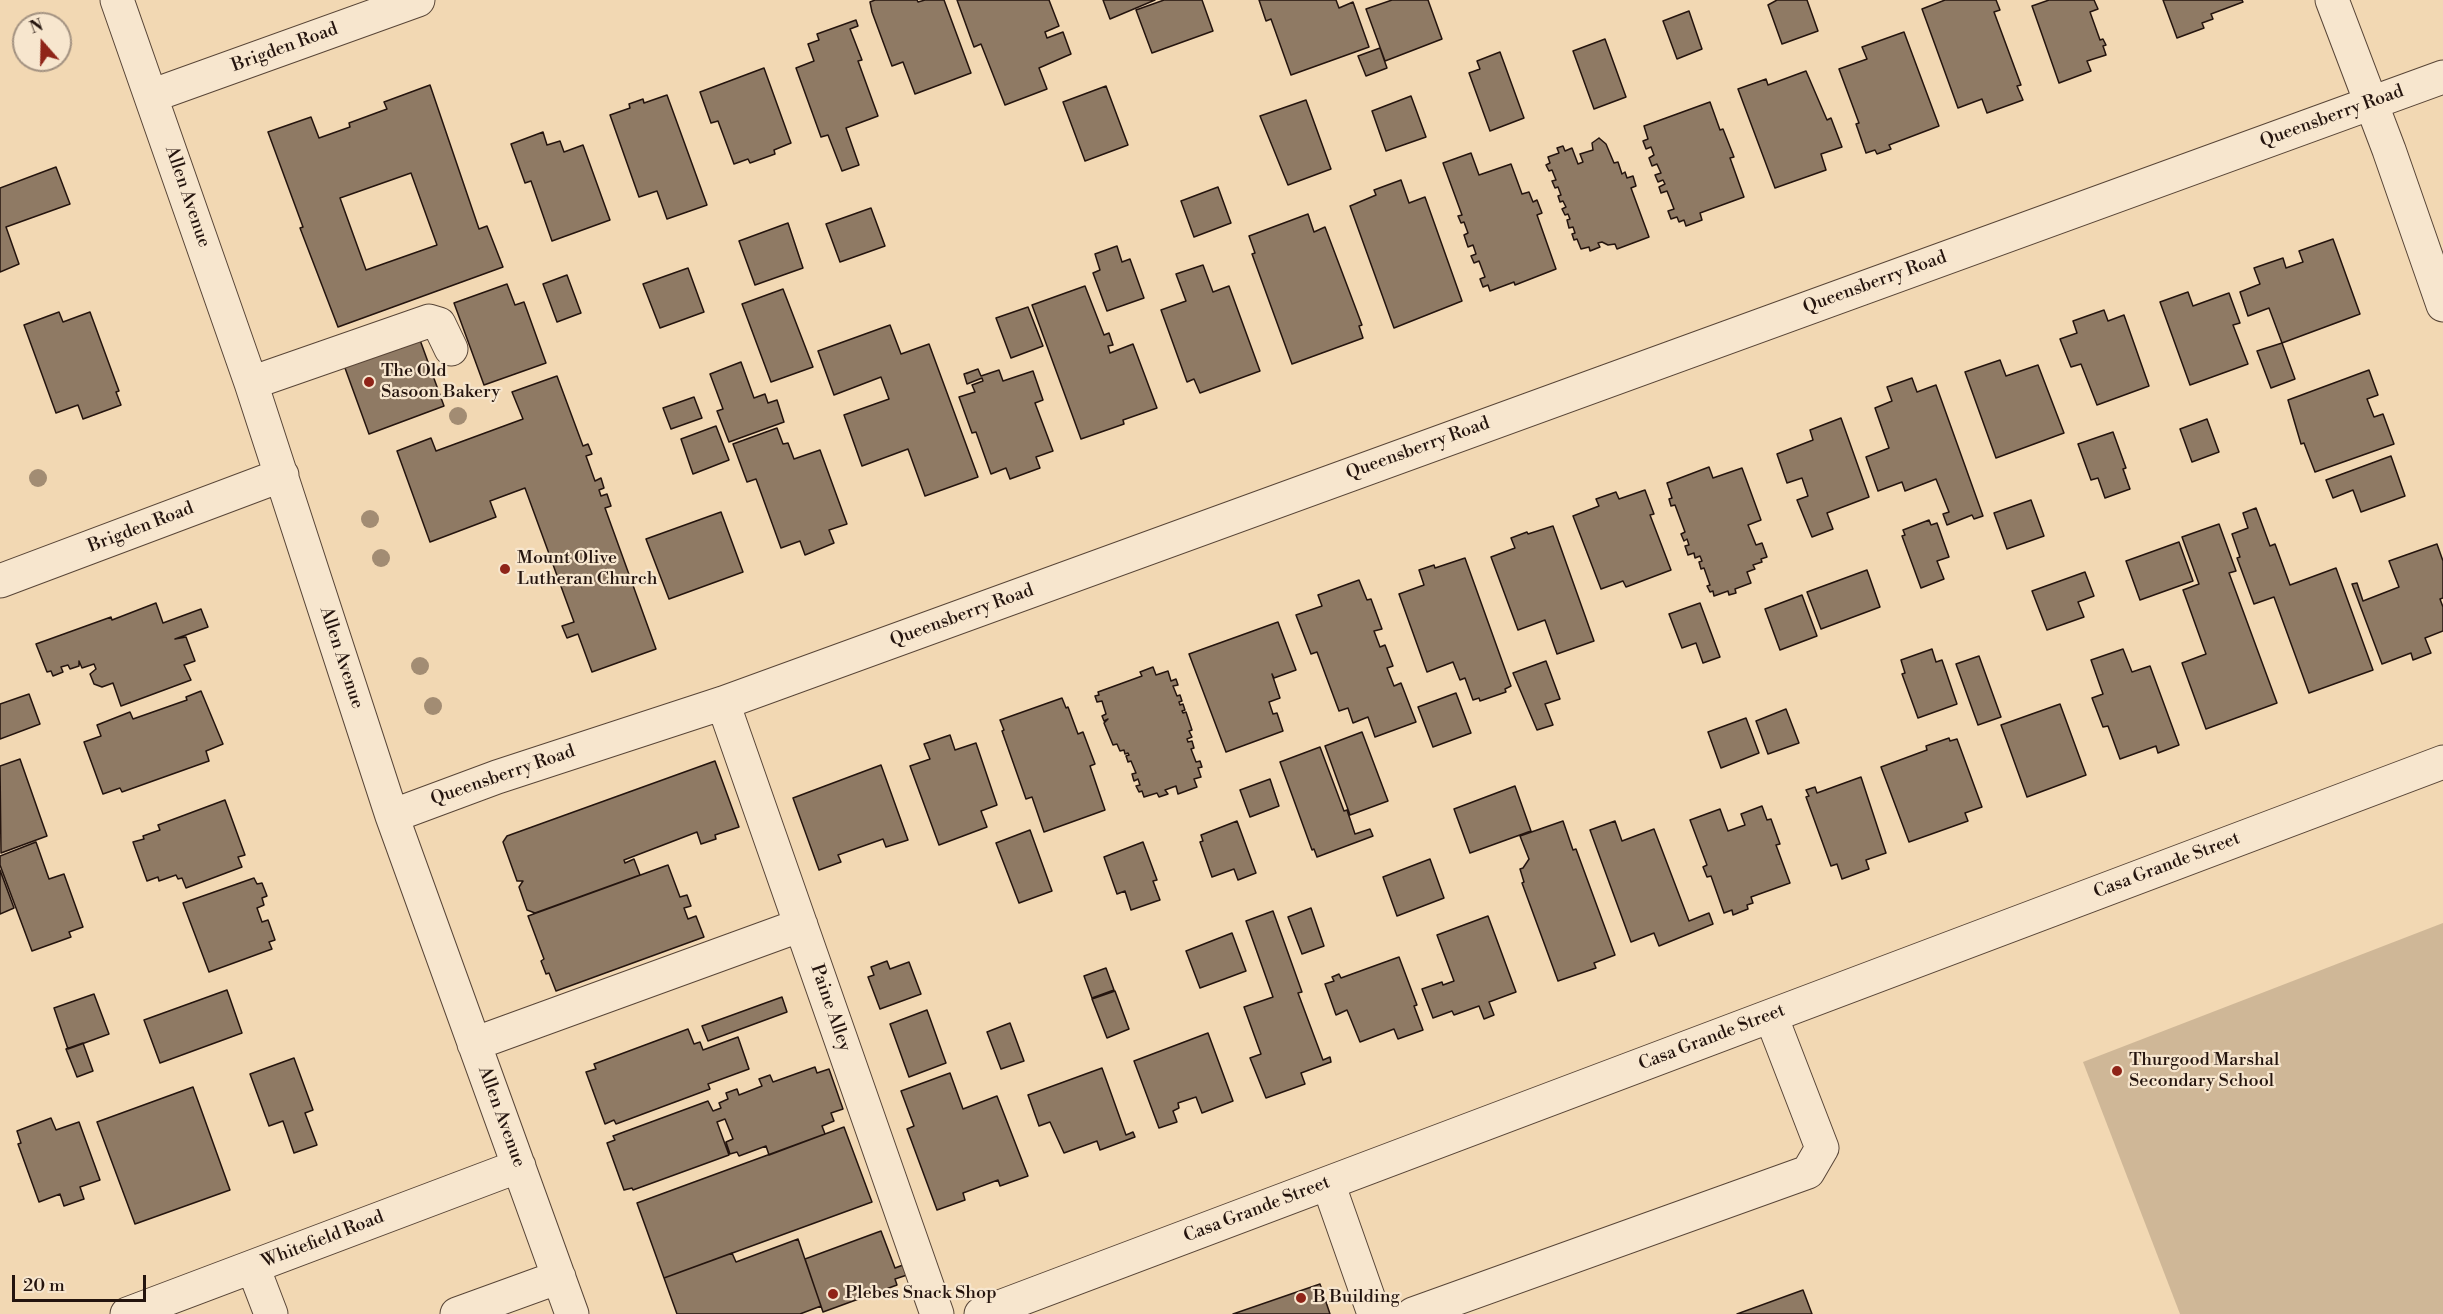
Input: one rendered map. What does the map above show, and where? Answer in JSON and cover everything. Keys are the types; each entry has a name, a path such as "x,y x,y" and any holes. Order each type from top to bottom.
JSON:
{"street":[{"name":"Allen Avenue","path":"117,0 251,382 392,816 572,1314"},
{"name":"Brigden Road","path":"152,96 418,0"},
{"path":"2332,0 2443,305"},
{"name":"Queensberry Road","path":"392,816 497,777 723,703 2443,77"},
{"path":"251,382 429,321 439,324 451,349"},
{"name":"Brigden Road","path":"0,581 282,475"},
{"name":"Paine Alley","path":"723,703 937,1314"},
{"name":"Casa Grande Street","path":"981,1314 2443,762"},
{"path":"474,1044 801,925"},
{"path":"1413,1314 1808,1172 1821,1148 1771,1016"},
{"name":"Whitefield Road","path":"127,1314 519,1166"},
{"path":"1328,1183 1372,1308 1387,1314"},
{"path":"253,1267 271,1314"},
{"path":"457,1314 559,1277"}],"shaded area":[{"path":"2443,923 2443,1314 2180,1314 2083,1062"}],"building":[{"path":"917,0 918,2 944,0 971,73 915,94 903,62 892,66 872,12 870,2"},
{"path":"957,0 1049,0 1059,26 1045,32 1047,38 1063,32 1071,54 1039,68 1047,89 1005,105 981,44 974,47"},
{"path":"1103,0 1155,0 1110,19"},
{"path":"1164,0 1202,0 1213,31 1152,53 1136,10"},
{"path":"1259,0 1336,0 1339,8 1353,2 1369,47 1291,75 1271,19 1266,21"},
{"path":"1392,0 1428,0 1442,39 1385,61 1366,9"},
{"path":"1777,0 1807,0 1818,31 1782,44 1768,5"},
{"path":"1945,0 1996,0 2000,10 1994,12 2021,85 2017,86 2023,100 1987,113 1982,99 1958,108 1922,9"},
{"path":"2049,0 2094,0 2098,9 2090,12 2100,40 2103,39 2106,45 2103,46 2106,55 2087,61 2091,71 2059,83 2032,6"},
{"path":"2163,0 2242,0 2243,2 2211,14 2213,19 2202,23 2204,28 2177,38"},
{"path":"1689,11 1702,49 1677,59 1663,21"},
{"path":"856,20 858,26 850,29 862,60 858,61 878,116 846,128 859,165 842,171 828,135 821,137 796,68 814,61 808,44 819,40 817,34"},
{"path":"1904,32 1939,126 1889,145 1891,149 1877,154 1875,150 1866,153 1856,124 1859,123 1839,69 1867,59 1862,47"},
{"path":"1605,39 1626,97 1594,109 1573,51"},
{"path":"1380,48 1387,68 1366,76 1358,56"},
{"path":"1500,52 1524,118 1490,131 1469,73 1480,69 1477,61"},
{"path":"764,68 791,143 774,150 775,154 750,163 748,159 734,164 718,121 711,123 700,92"},
{"path":"1806,71 1827,120 1831,118 1842,147 1821,154 1826,170 1775,188 1738,89 1766,79 1768,85"},
{"path":"430,85 479,229 487,226 503,267 338,327 300,228 303,227 268,132 311,117 319,138 350,127 349,123 387,109 384,102","holes":["411,173 437,245 366,270 340,198"]},
{"path":"1106,86 1128,145 1085,161 1063,102"},
{"path":"667,95 707,205 667,219 657,191 639,197 610,115 630,108 629,104 643,99 644,103"},
{"path":"1411,96 1426,137 1386,151 1372,111"},
{"path":"1306,100 1331,169 1288,185 1260,116"},
{"path":"1710,102 1720,130 1723,129 1734,157 1730,158 1744,197 1700,213 1702,220 1686,226 1684,220 1679,222 1677,217 1671,219 1668,211 1674,209 1667,191 1661,193 1659,187 1665,184 1663,180 1658,182 1655,175 1661,173 1657,164 1652,166 1649,158 1654,155 1651,147 1646,149 1643,141 1648,139 1644,126"},
{"path":"543,132 547,145 560,141 564,152 583,145 610,220 552,241 531,181 525,183 511,144"},
{"path":"1599,138 1606,144 1614,163 1618,162 1622,174 1625,172 1627,178 1633,176 1636,186 1631,188 1649,237 1617,249 1615,244 1608,245 1602,242 1598,243 1600,247 1590,251 1589,247 1581,249 1577,239 1574,240 1573,227 1569,228 1567,220 1570,219 1562,209 1566,207 1563,201 1560,202 1558,196 1561,195 1558,187 1555,188 1552,181 1556,180 1552,170 1549,171 1546,165 1550,163 1548,157 1559,153 1557,148 1563,146 1565,151 1572,148 1578,164 1583,162 1580,154 1593,150 1592,143"},
{"path":"1471,153 1479,175 1511,164 1522,194 1529,192 1533,202 1537,200 1542,213 1537,215 1556,269 1515,285 1514,282 1490,291 1488,285 1483,287 1480,279 1485,277 1479,261 1474,263 1471,256 1476,254 1473,245 1468,247 1464,235 1468,233 1464,222 1461,223 1458,216 1462,215 1443,163"},
{"path":"56,167 70,204 6,227 19,264 0,272 0,188"},
{"path":"1401,180 1409,203 1425,197 1462,301 1394,328 1350,206 1376,195 1374,190"},
{"path":"1218,187 1231,223 1194,237 1181,201"},
{"path":"871,208 885,246 840,262 826,224"},
{"path":"1308,214 1314,232 1325,227 1362,325 1359,326 1363,338 1292,364 1252,254 1255,253 1249,236"},
{"path":"788,223 803,268 755,285 739,241"},
{"path":"2333,239 2360,314 2282,343 2269,308 2248,316 2240,292 2260,284 2254,268 2283,258 2286,268 2303,262 2299,251"},
{"path":"1117,246 1122,262 1130,259 1144,298 1107,311 1093,273 1100,270 1095,254"},
{"path":"1203,265 1213,292 1229,286 1260,371 1200,393 1194,379 1187,382 1161,310 1186,301 1176,274"},
{"path":"688,268 704,312 660,328 643,284"},
{"path":"567,275 581,313 557,322 543,284"},
{"path":"507,284 515,305 524,302 546,363 484,385 454,303"},
{"path":"1085,286 1104,335 1109,333 1113,345 1108,346 1110,353 1133,344 1157,408 1123,420 1124,424 1081,439 1032,305"},
{"path":"783,289 813,367 771,382 742,304"},
{"path":"2188,292 2193,306 2229,293 2240,323 2233,325 2248,364 2190,385 2160,302"},
{"path":"1028,307 1043,346 1011,358 996,318"},
{"path":"2104,310 2108,321 2124,315 2149,386 2097,405 2081,364 2071,367 2060,339 2077,333 2073,321"},
{"path":"59,312 63,322 90,312 119,391 116,392 121,405 83,419 78,405 56,413 24,325"},
{"path":"890,325 901,354 929,344 978,477 925,496 908,449 862,466 844,415 889,399 881,377 834,395 818,351"},
{"path":"420,340 444,406 369,434 341,357"},
{"path":"2282,343 2295,379 2271,388 2257,351"},
{"path":"2000,360 2006,376 2038,365 2064,433 1996,458 1965,372"},
{"path":"741,362 754,398 765,394 768,403 777,400 784,422 729,442 717,411 723,409 710,374"},
{"path":"978,369 981,376 999,370 1003,381 1033,371 1043,400 1035,403 1053,451 1036,457 1040,468 1010,479 1006,468 991,474 976,432 972,433 959,397 975,392 972,385 983,381 982,378 967,384 964,374"},
{"path":"2369,370 2378,395 2367,399 2374,417 2383,414 2394,444 2315,472 2304,443 2301,444 2288,400"},
{"path":"557,376 583,446 588,444 592,454 586,456 595,481 601,478 604,488 599,490 601,496 607,494 611,506 605,508 656,649 592,672 578,634 567,638 562,626 574,622 525,488 490,501 496,517 430,542 397,451 431,438 436,451 523,419 512,392"},
{"path":"1912,378 1917,392 1936,385 1983,516 1974,519 1972,515 1947,525 1943,514 1949,512 1936,479 1905,491 1902,482 1878,491 1866,457 1889,448 1875,408 1892,401 1887,387"},
{"path":"694,397 702,418 671,429 663,408"},
{"path":"1841,418 1869,497 1827,513 1833,529 1812,537 1797,500 1808,496 1802,478 1787,483 1777,454 1813,440 1810,430"},
{"path":"2207,419 2219,452 2192,462 2180,429"},
{"path":"716,426 729,460 693,474 681,439"},
{"path":"777,428 783,444 788,443 794,459 820,450 847,524 829,530 834,543 805,555 800,541 781,548 756,479 747,482 733,444"},
{"path":"2113,432 2126,468 2123,469 2130,489 2105,498 2098,478 2091,480 2078,444"},
{"path":"2391,456 2405,496 2361,512 2353,490 2333,498 2326,480"},
{"path":"1709,467 1713,478 1742,468 1761,520 1748,525 1756,545 1762,543 1767,557 1761,559 1762,562 1753,565 1755,569 1747,572 1751,583 1735,589 1736,593 1729,595 1728,591 1714,596 1713,591 1710,592 1704,568 1701,569 1699,562 1702,561 1700,556 1695,558 1694,553 1688,555 1685,546 1689,545 1687,539 1684,541 1681,534 1685,532 1675,505 1671,506 1669,499 1672,498 1667,483"},
{"path":"1645,490 1654,514 1650,515 1671,570 1626,587 1623,581 1601,589 1573,516 1599,506 1596,499 1616,492 1619,499"},
{"path":"2031,500 2044,536 2007,549 1994,513"},
{"path":"2256,508 2270,546 2275,544 2290,585 2336,568 2373,670 2309,693 2274,597 2254,604 2237,558 2240,557 2232,534 2248,528 2243,513"},
{"path":"721,512 743,572 669,599 646,539"},
{"path":"1929,520 1931,525 1937,523 1949,557 1937,561 1944,579 1921,588 1902,536 1905,535 1903,530"},
{"path":"2219,524 2236,571 2229,573 2277,703 2206,729 2182,663 2206,654 2183,590 2199,584 2182,537"},
{"path":"1553,526 1594,641 1557,654 1545,620 1518,630 1491,557 1515,548 1511,538"},
{"path":"2179,542 2193,581 2140,600 2126,561"},
{"path":"2437,544 2443,561 2443,598 2440,599 2443,607 2443,631 2425,638 2431,653 2413,660 2411,653 2382,664 2352,584 2357,583 2363,601 2399,587 2389,561"},
{"path":"1465,558 1511,686 1505,689 1506,692 1480,701 1479,698 1473,700 1465,678 1460,680 1453,662 1427,672 1399,594 1424,585 1419,570 1434,565 1435,568"},
{"path":"1867,570 1880,607 1821,629 1807,592"},
{"path":"2085,572 2094,596 2078,602 2084,617 2047,630 2032,591"},
{"path":"1359,580 1367,600 1371,599 1382,629 1374,631 1380,647 1385,645 1393,666 1387,668 1394,686 1401,683 1416,722 1375,737 1368,717 1353,723 1348,708 1339,711 1317,652 1311,654 1296,615 1322,606 1318,595"},
{"path":"1802,595 1817,636 1780,650 1765,609"},
{"path":"156,603 163,623 201,609 208,627 175,639 186,637 195,661 184,665 191,680 121,706 113,683 102,687 94,684 90,674 96,669 94,664 82,668 79,661 79,666 70,669 68,665 61,667 63,672 53,676 51,671 47,672 36,644 111,617 112,620"},
{"path":"1700,603 1720,657 1703,663 1696,643 1682,648 1669,614"},
{"path":"1278,622 1296,670 1274,678 1272,674 1280,698 1269,702 1273,714 1277,713 1283,731 1226,752 1189,654"},
{"path":"1932,649 1936,662 1942,660 1957,704 1918,718 1902,674 1905,673 1901,660"},
{"path":"2123,649 2132,672 2150,666 2179,745 2158,753 2156,746 2120,759 2108,726 2103,727 2092,698 2103,694 2091,660"},
{"path":"1979,656 2001,717 1978,725 1956,664"},
{"path":"1546,661 1560,699 1545,704 1553,725 1537,730 1513,673"},
{"path":"1153,667 1156,675 1168,671 1171,681 1176,679 1178,685 1173,686 1177,696 1180,695 1182,701 1179,702 1180,705 1183,704 1185,710 1182,711 1186,712 1192,730 1189,731 1192,737 1187,739 1188,742 1192,741 1194,748 1191,749 1196,762 1200,761 1202,767 1198,768 1201,777 1194,779 1197,787 1178,794 1176,786 1165,790 1168,794 1159,797 1157,793 1144,797 1142,791 1139,792 1136,786 1140,785 1138,779 1134,781 1132,774 1136,773 1131,761 1128,762 1126,756 1129,755 1128,753 1125,754 1124,750 1120,751 1117,744 1113,745 1104,723 1108,719 1104,721 1102,716 1106,714 1102,701 1097,702 1095,696 1099,695 1098,692 1142,676 1140,672"},
{"path":"201,691 223,744 206,751 209,761 122,792 120,788 103,794 84,742 101,736 97,725 130,712 133,719 187,700 186,697"},
{"path":"1456,693 1471,733 1433,747 1418,707"},
{"path":"29,694 40,724 0,739 0,704"},
{"path":"1062,698 1066,708 1068,707 1078,734 1083,732 1095,764 1090,766 1105,810 1044,832 1032,797 1026,799 1000,720"},
{"path":"2060,704 2086,775 2027,797 2001,725"},
{"path":"1786,709 1799,743 1768,754 1756,721"},
{"path":"1746,718 1759,753 1721,768 1708,732"},
{"path":"1362,732 1388,801 1350,815 1325,746"},
{"path":"950,735 955,750 976,743 997,805 981,811 987,827 939,845 910,766 930,759 924,744"},
{"path":"1949,738 1950,741 1957,739 1982,807 1965,813 1968,821 1909,842 1881,767 1927,750 1926,746"},
{"path":"1320,747 1355,834 1370,829 1373,836 1317,857 1314,849 1312,850 1280,762"},
{"path":"20,759 47,836 1,853 0,766"},
{"path":"715,761 739,827 715,835 716,839 701,844 697,832 624,860 625,863 634,859 640,875 535,913 527,910 519,887 523,881 517,881 503,842 507,836"},
{"path":"881,765 908,840 886,847 883,839 838,855 841,862 819,870 793,798"},
{"path":"1861,777 1886,853 1866,860 1869,869 1842,879 1837,864 1831,866 1806,797 1809,796 1806,790 1815,787 1817,793"},
{"path":"1270,779 1279,806 1250,817 1240,790"},
{"path":"1515,786 1531,831 1470,853 1454,809"},
{"path":"225,800 245,855 238,857 242,867 186,888 182,878 178,879 176,875 159,881 158,877 147,881 133,842 160,830 158,825"},
{"path":"1762,806 1767,820 1771,819 1780,844 1776,845 1790,883 1751,897 1753,903 1747,905 1748,909 1733,915 1732,910 1724,913 1711,876 1707,877 1703,867 1707,865 1690,820 1720,809 1728,831 1745,825 1741,814"},
{"path":"1237,821 1256,873 1238,880 1234,869 1212,877 1200,842 1203,841 1201,835"},
{"path":"1563,821 1573,850 1576,849 1615,955 1594,963 1596,968 1558,981 1522,883 1524,882 1520,869 1529,859 1520,836"},
{"path":"1615,821 1622,841 1654,829 1689,921 1709,913 1713,924 1659,946 1654,933 1631,942 1590,830"},
{"path":"1030,830 1052,891 1019,903 996,843"},
{"path":"36,842 49,879 64,874 83,927 69,932 71,937 32,951 0,865 0,856"},
{"path":"1143,842 1157,880 1153,881 1160,900 1131,910 1125,891 1117,894 1104,857"},
{"path":"1430,859 1444,898 1397,916 1383,877"},
{"path":"668,865 680,897 687,895 691,906 684,908 688,919 696,916 704,937 556,991 541,961 544,959 528,916"},
{"path":"0,870 14,908 0,914"},
{"path":"254,878 257,884 262,883 267,896 262,898 264,905 257,908 262,922 268,920 275,940 269,942 272,949 209,972 183,903"},
{"path":"1311,908 1324,946 1302,954 1288,917"},
{"path":"1273,911 1302,992 1298,993 1323,1060 1330,1057 1331,1062 1301,1073 1305,1084 1266,1098 1250,1058 1261,1054 1244,1007 1273,997 1246,921"},
{"path":"1488,916 1516,992 1489,1002 1494,1015 1484,1019 1479,1006 1454,1015 1452,1011 1433,1018 1422,989 1442,982 1443,985 1454,981 1437,935"},
{"path":"1232,933 1246,971 1200,988 1186,951"},
{"path":"1399,957 1417,1005 1414,1006 1423,1030 1398,1039 1394,1029 1360,1042 1347,1010 1336,1015 1325,984 1334,981 1332,977 1339,974 1341,978"},
{"path":"887,961 890,969 909,962 921,994 880,1009 868,977 874,975 871,967"},
{"path":"1106,968 1114,990 1092,998 1084,976"},
{"path":"227,990 242,1033 160,1063 144,1020"},
{"path":"1115,991 1129,1029 1107,1038 1092,999"},
{"path":"94,994 109,1034 68,1049 54,1008"},
{"path":"782,997 787,1012 708,1041 702,1026"},
{"path":"927,1010 946,1063 909,1077 890,1024"},
{"path":"1010,1023 1024,1061 1001,1069 987,1032"},
{"path":"688,1029 694,1044 700,1042 703,1050 738,1037 749,1069 708,1084 710,1089 616,1124 614,1120 605,1124 586,1072 596,1069 594,1064"},
{"path":"1208,1033 1233,1101 1202,1113 1196,1097 1178,1103 1179,1108 1173,1111 1177,1122 1159,1128 1134,1061"},
{"path":"83,1043 93,1071 77,1077 66,1049"},
{"path":"294,1058 313,1110 305,1113 317,1145 294,1153 283,1121 269,1126 250,1074"},
{"path":"815,1067 817,1073 829,1069 843,1109 831,1113 834,1121 822,1126 825,1134 769,1155 766,1146 739,1156 737,1152 730,1154 726,1142 733,1139 725,1119 717,1122 729,1155 633,1190 632,1188 624,1190 607,1143 615,1140 613,1136 708,1101 713,1111 721,1108 719,1103 728,1099 726,1093 737,1089 739,1095 762,1086 759,1079 770,1075 773,1082"},
{"path":"1102,1068 1126,1135 1133,1132 1135,1137 1100,1150 1097,1141 1064,1153 1050,1122 1039,1126 1028,1095"},
{"path":"950,1073 963,1109 997,1096 1028,1176 1000,1186 998,1180 963,1193 965,1200 937,1210 907,1129 914,1126 901,1091"},
{"path":"193,1087 230,1190 135,1224 97,1122"},
{"path":"51,1118 56,1130 79,1122 100,1180 80,1187 84,1199 64,1206 60,1194 39,1202 18,1144 21,1143 17,1131"},
{"path":"844,1127 872,1202 664,1278 637,1203"},
{"path":"881,1231 895,1268 903,1265 907,1275 895,1279 897,1285 823,1312 805,1259"},
{"path":"798,1239 821,1306 800,1314 677,1314 664,1278 732,1253 736,1262"},
{"name":"B Building","path":"1320,1284 1330,1314 1233,1314"},
{"path":"1803,1290 1812,1314 1737,1314"}],"place":[{"name":"The Old Sasoon Bakery","path":"369,382"},
{"name":"Mount Olive Lutheran Church","path":"505,569"},
{"name":"Thurgood Marshal Secondary School","path":"2117,1071"},
{"name":"Plebes Snack Shop","path":"833,1294"},
{"name":"B Building","path":"1301,1298"}]}
